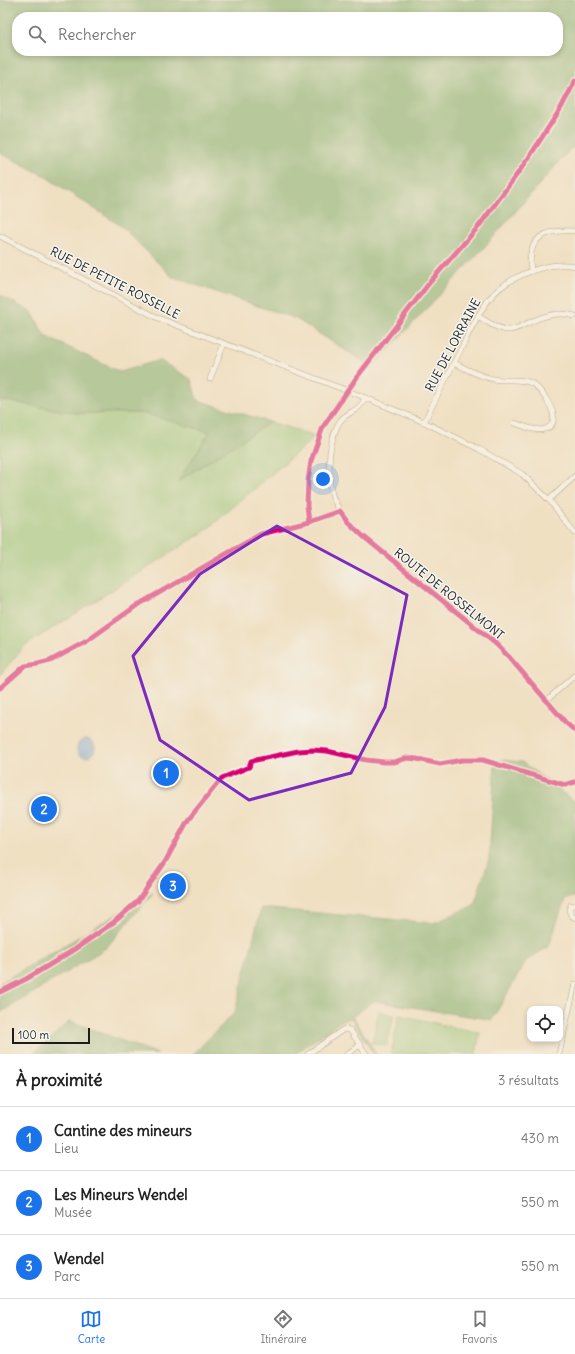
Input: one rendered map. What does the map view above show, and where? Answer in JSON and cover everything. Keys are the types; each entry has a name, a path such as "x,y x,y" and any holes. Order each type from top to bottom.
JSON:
{"street":[{"path":"531,271 531,249 537,239 549,233 565,230 575,231"},
{"name":"RUE DE PETITE ROSSELLE","path":"0,236 170,324 332,384 424,422 479,449 522,474 549,500 575,533"},
{"name":"RUE DE LORRAINE","path":"424,422 478,316 490,297 509,281 531,271 552,266 575,266"},
{"path":"478,316 500,329 509,330 550,314 575,316"},
{"path":"210,379 224,344"},
{"path":"454,363 483,376 502,380 526,381 539,389 552,411 554,420 550,426 544,430 515,423"},
{"name":"ROUTE DE ROSSELMONT","path":"365,398 359,408 340,421 331,443 328,472 329,483 332,496 340,511 348,522 364,537 496,644 565,722 575,731"},
{"path":"549,500 575,476"},
{"path":"547,700 575,675"},
{"path":"575,904 571,905 569,910 571,915 575,918"},
{"path":"559,1054 575,984"},
{"path":"308,1054 344,1029 350,1030 366,1054"},
{"path":"347,1054 360,1045"}],"highlighted area":[{"path":"277,526 407,595 385,707 351,773 249,800 160,740 133,656 200,574"}],"green space":[{"path":"0,0 575,0 575,147 571,148 490,241 372,367 296,319 172,277 121,226 43,175 0,153"},
{"path":"0,295 32,312 45,336 120,372 159,360 191,379 197,400 270,422 178,481 210,432 142,413 78,413 0,400"},
{"path":"0,400 78,413 142,413 210,432 179,480 270,422 316,436 205,531 23,647 0,675"},
{"path":"503,760 522,762 575,802 575,897 565,899 549,946 526,961 492,1020 374,1001 353,1016 376,1054 374,1054 351,1018 341,1021 295,1054 193,1054 235,1012 261,908 434,923 474,905 489,859 495,764"},
{"path":"153,893 106,948 0,1013 0,983"},
{"path":"379,1011 394,1015 387,1046 372,1043"},
{"path":"399,1015 480,1033 476,1054 391,1054"},
{"path":"70,1021 158,1054 33,1054"}],"water":[{"path":"82,739 90,739 95,744 93,755 90,757 82,757 77,752 77,744"}],"cycle path":[{"path":"309,522 307,506 308,481 311,461 323,427 357,377 430,282 479,226 526,162 561,108 575,81"},
{"path":"0,688 25,666 50,661 87,641 136,606 261,534 309,522 340,511 348,522 364,537 496,644 565,722 575,731"},
{"path":"0,992 26,979 74,950 114,922 138,901 165,862 188,820 222,778 249,767 251,761 298,751 313,750 327,751 366,760 384,762 394,762 407,758 440,764 462,760 483,760 565,785 575,782"}],"place":[{"name":"Cantine des mineurs","path":"166,773"},
{"name":"Les Mineurs Wendel","path":"44,809"},
{"name":"Wendel","path":"173,886"}]}
